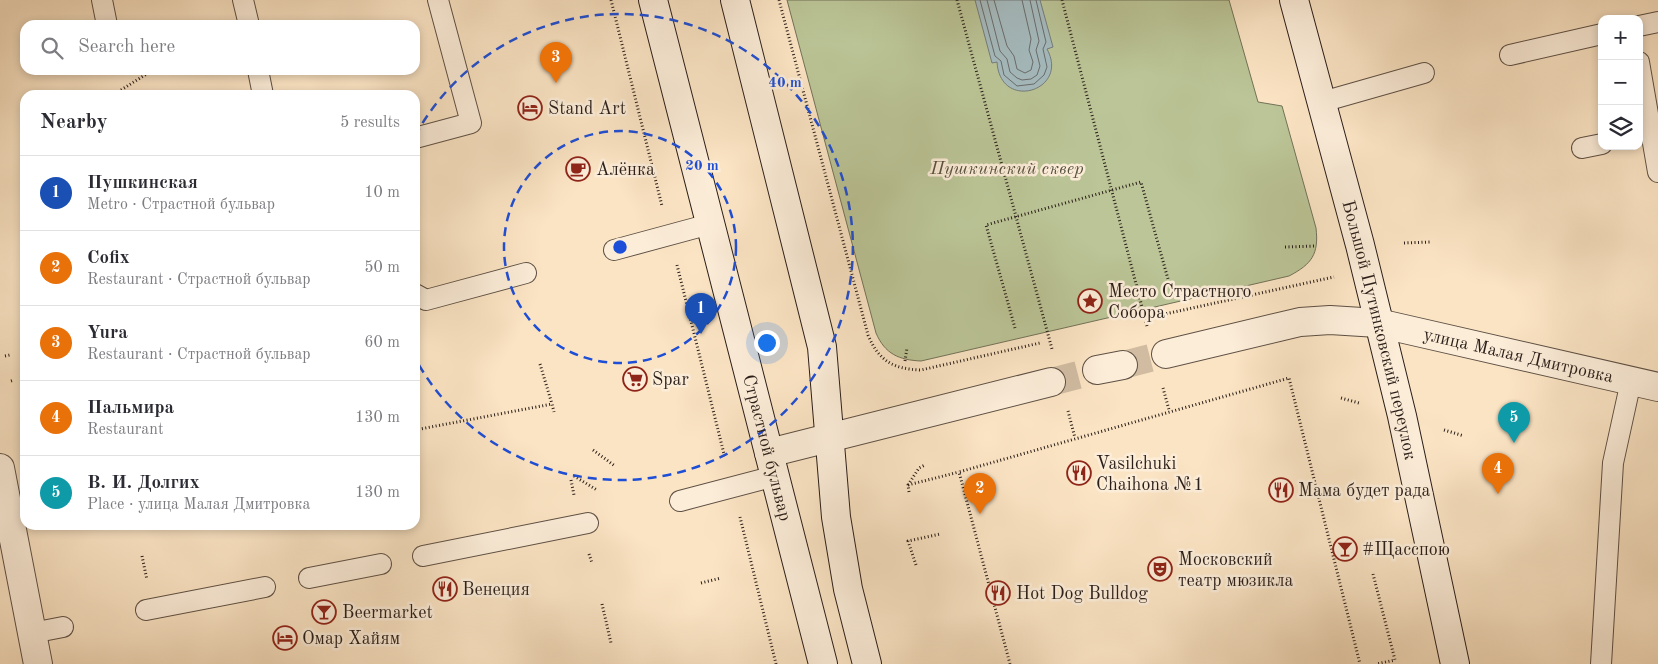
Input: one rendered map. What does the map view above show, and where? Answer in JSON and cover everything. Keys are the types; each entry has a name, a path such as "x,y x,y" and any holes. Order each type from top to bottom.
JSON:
{"main road":[{"name":"Страстной бульвар","path":"653,0 823,664"},
{"path":"735,0 822,347 836,517 848,589 867,664"},
{"name":"Большой Путинковский переулок","path":"1294,0 1322,102 1413,466 1454,664"},
{"name":"улица Малая Дмитровка","path":"1166,354 1300,322 1330,320 1378,323 1658,387"},
{"path":"772,465 830,438 1051,382"},
{"path":"0,468 38,664"}],"lane":[{"path":"102,0 106,20"},
{"path":"244,0 248,20"},
{"path":"420,137 471,123 438,0"},
{"path":"1643,25 1658,22"},
{"path":"1510,54 1598,35"},
{"path":"1322,102 1424,73"},
{"path":"259,75 262,90"},
{"path":"1643,105 1645,134 1658,172"},
{"path":"1582,148 1598,145"},
{"path":"614,250 710,224"},
{"path":"420,297 426,300 526,273"},
{"path":"1601,664 1613,463 1631,381"},
{"path":"680,501 733,488 772,465"},
{"path":"423,556 588,523"},
{"path":"309,578 381,564"},
{"path":"146,610 265,587"},
{"path":"32,633 63,627"}],"path":[{"path":"611,0 776,664"},
{"path":"779,0 868,335 875,350 887,361 903,369 921,370 1040,343"},
{"path":"957,0 1046,329"},
{"path":"1062,0 1141,303"},
{"path":"121,90 145,75"},
{"path":"1015,328 986,225 1141,182 1171,290"},
{"path":"1404,243 1431,242"},
{"path":"1285,248 1316,246"},
{"path":"905,361 907,348"},
{"path":"540,364 554,412"},
{"path":"908,485 1289,378 1360,664"},
{"path":"1342,398 1359,403"},
{"path":"420,429 552,404"},
{"path":"1444,430 1464,436"},
{"path":"593,450 615,466"},
{"path":"909,492 908,485 919,468 925,465"},
{"path":"959,472 1010,664"},
{"path":"574,476 598,490"},
{"path":"916,565 908,541 940,534"},
{"path":"1373,574 1395,660 1376,664"},
{"path":"701,583 721,578"},
{"path":"602,604 612,642"}],"green space":[{"name":"Пушкинский сквер","path":"787,0 1229,0 1258,102 1282,106 1316,228 1315,251 1303,267 1289,276 921,361 899,357 888,351 876,333"}],"water":[{"path":"975,0 1040,0 1053,47 1047,49 1052,64 1049,76 1042,85 1032,90 1020,91 1009,87 1001,78 997,62 992,63"}],"tunnel":[{"path":"1123,365 1166,354"},
{"path":"1051,382 1097,370"}],"place":[{"name":"Yura","path":"556,83"},
{"name":"Stand Art","path":"530,108"},
{"name":"Алёнка","path":"578,169"},
{"name":"Место Страстного Собора","path":"1090,301"},
{"name":"Пушкинская","path":"701,334"},
{"name":"Spar","path":"635,379"},
{"name":"В. И. Долгих","path":"1514,443"},
{"name":"Vasilchuki Chaihona №1","path":"1079,473"},
{"name":"Мама будет рада","path":"1281,490"},
{"name":"Пальмира","path":"1498,494"},
{"name":"Cofix","path":"980,514"},
{"name":"#Щасспою","path":"1345,549"},
{"name":"Московский театр мюзикла","path":"1160,569"},
{"name":"Венеция","path":"445,589"},
{"name":"Hot Dog Bulldog","path":"998,593"},
{"name":"Beermarket","path":"324,612"},
{"name":"Омар Хайям","path":"285,638"}]}
